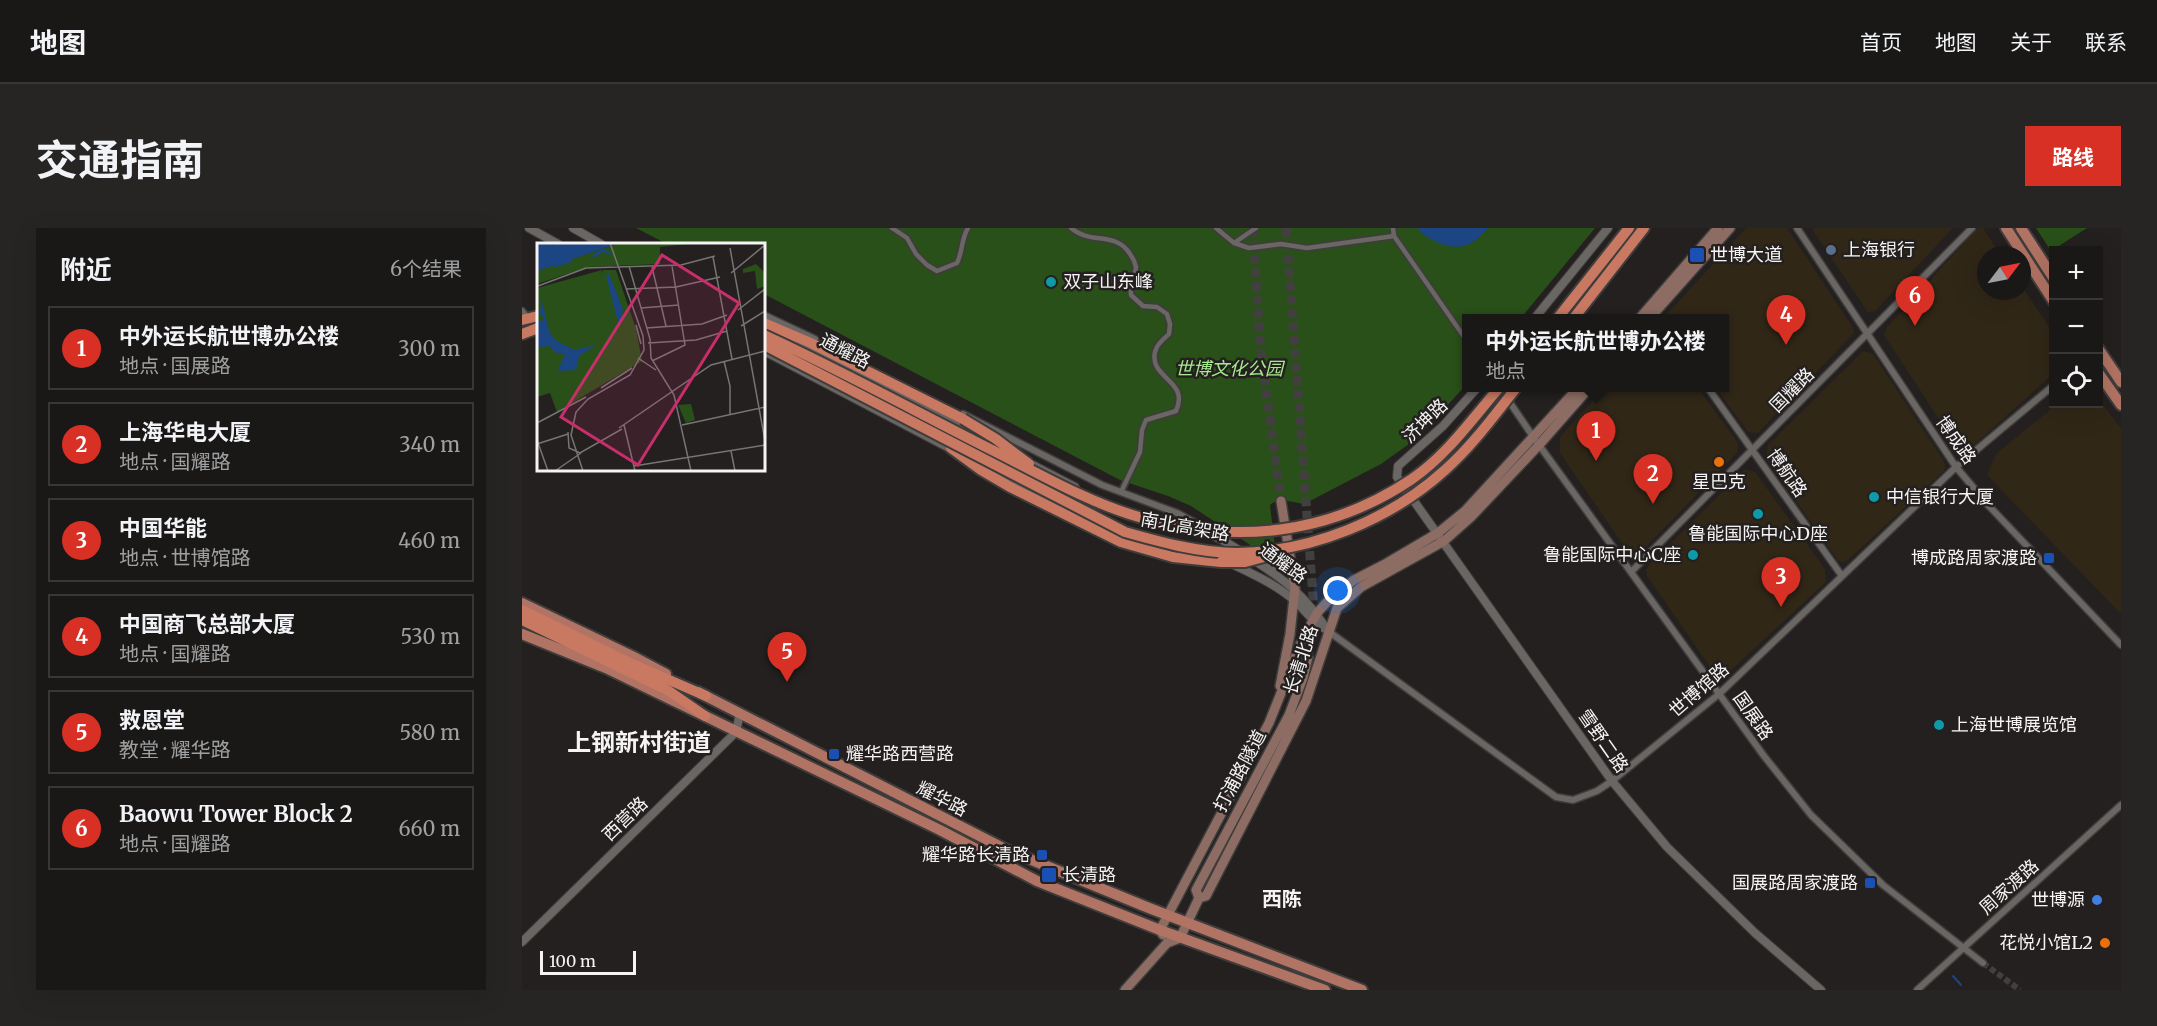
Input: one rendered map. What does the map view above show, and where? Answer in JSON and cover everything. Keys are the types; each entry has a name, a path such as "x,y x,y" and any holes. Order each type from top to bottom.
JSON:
{"highway":[{"path":"1560,314 1629,228"},
{"path":"1576,314 1644,228"},
{"path":"765,324 811,343 963,419 996,439 1051,480"},
{"path":"522,336 537,330"},
{"name":"南北高架路","path":"765,336 1051,480 1136,516 1175,527 1249,533 1275,532 1329,520 1370,503 1413,478 1451,445 1495,392"},
{"name":"南北高架路","path":"765,346 1125,532 1171,545 1236,553 1276,550 1338,534 1364,523 1414,495 1444,471 1464,451 1512,392"},
{"path":"951,448 981,470 1010,487 1121,542 1173,557 1245,562 1274,555 1301,544"},
{"path":"522,609 544,625 669,691 705,716"},
{"path":"522,620 544,625 706,696"}],"main road":[{"path":"1653,314 1718,228"},
{"path":"1653,314 1730,228"},
{"path":"2006,228 2053,300"},
{"path":"2021,228 2049,271"},
{"path":"2102,354 2121,382"},
{"path":"2103,379 2121,405"},
{"name":"长清北路","path":"1187,923 1199,898 1206,896 1306,702 1337,608 1361,587 1471,517 1574,392"},
{"name":"长清北路","path":"1536,441 1584,392"},
{"path":"1276,700 1290,634 1295,588 1281,501"},
{"name":"长清北路","path":"1168,915 1269,723 1276,700 1314,617 1327,602 1354,580 1441,537"},
{"name":"耀华路","path":"522,603 632,656 740,714 1005,849 1187,923 1362,990"},
{"name":"耀华路","path":"522,634 606,668 940,830 1037,882 1180,938 1325,990"},
{"name":"打浦路隧道","path":"1199,898 1196,890 1289,715 1308,657"},
{"path":"1167,943 1160,930 1168,915"},
{"path":"1125,990 1167,943 1180,938 1187,923"}],"street":[{"path":"529,228 556,243"},
{"path":"573,228 599,243"},
{"path":"892,228 907,238 916,254 927,265 938,270 957,263 963,252 963,235 968,228"},
{"path":"1071,228 1091,238 1116,240 1126,247 1135,262 1136,270 1131,280 1131,295 1143,306 1157,307 1167,314 1170,324 1170,334 1157,345 1154,360 1159,371 1173,384 1180,395 1179,404 1176,411 1146,420 1142,430 1140,452 1121,492"},
{"path":"1216,228 1234,243 1249,248 1281,244 1306,248 1394,236"},
{"path":"1234,243 1256,228"},
{"path":"1393,228 1394,236 1462,334"},
{"path":"1537,314 1608,228"},
{"name":"博成路","path":"1797,228 1956,467 1989,506 2121,645"},
{"name":"国耀路","path":"1631,572 1972,228"},
{"path":"765,315 1091,480 1177,513 1224,541"},
{"name":"通耀路","path":"765,324 1086,492 1120,506 1206,533 1224,541 1295,588 1314,617"},
{"name":"通耀路","path":"765,352 1073,511 1182,543 1216,556 1248,572 1294,601 1328,631"},
{"name":"世博馆路","path":"1328,631 1556,797 1573,800 1612,782 1719,694 1956,467 2049,389"},
{"name":"济坤路","path":"1397,477 1398,466 1443,426 1474,392"},
{"name":"国展路","path":"1502,392 1766,759 1826,832 1883,885 1983,963"},
{"name":"博航路","path":"1712,392 1842,576"},
{"name":"雪野二路","path":"1397,477 1612,782 1667,847 1755,933 1821,990"},
{"path":"1262,565 1274,567 1282,564 1289,552"},
{"path":"736,732 740,714"},
{"name":"西营路","path":"522,942 736,732"},
{"name":"周家渡路","path":"1917,990 2121,805"}],"shaded area":[{"path":"1746,228 1787,228 1853,328 1854,333 1758,433 1748,432 1719,392 1729,392 1729,314 1668,313"},
{"path":"1811,228 1953,228 1875,311 1868,312"},
{"path":"1978,228 1983,228 1995,246 1977,246 1977,300 2031,300 2049,327 2049,378 1974,445 1964,447 1952,439 1884,335 1887,327"},
{"path":"1863,351 1873,354 1944,461 1945,468 1847,561 1841,562 1767,460 1767,452 1768,445"},
{"path":"1600,392 1701,392 1738,443 1737,453 1642,551 1633,553 1626,549 1560,453 1560,437"},
{"path":"2103,404 2121,429 2121,614 1987,475 1996,454 2052,408 2103,408"},
{"path":"1745,469 1755,472 1825,569 1826,582 1728,673 1719,674 1713,671 1647,576 1646,570"}],"green space":[{"name":"世博文化公园","path":"636,228 1595,228 1524,314 1462,314 1462,389 1416,439 1381,464 1304,504 1288,501 1274,502 1270,505 1276,556 1273,560 1191,506 1120,480 765,295 765,243 665,243"},
{"path":"2036,228 2087,228 2059,246 2049,246 2049,248"}],"water":[{"path":"1418,228 1488,228 1471,243 1452,247 1424,235"}],"waterway":[{"path":"1953,976 1961,985"}],"tunnel":[{"path":"1253,228 1260,344 1281,501"},
{"path":"1286,228 1315,625 1308,657"},
{"path":"1983,963 2020,990"}],"place":[{"name":"上海银行","path":"1831,250"},
{"name":"世博大道","path":"1697,255"},
{"name":"双子山东峰","path":"1051,282"},
{"name":"Baowu Tower Block 2","path":"1915,326"},
{"name":"中国商飞总部大厦","path":"1786,345"},
{"name":"中外运长航世博办公楼","path":"1596,461"},
{"name":"星巴克","path":"1719,462"},
{"name":"中信银行大厦","path":"1874,497"},
{"name":"上海华电大厦","path":"1653,504"},
{"name":"鲁能国际中心D座","path":"1758,514"},
{"name":"鲁能国际中心C座","path":"1693,555"},
{"name":"博成路周家渡路","path":"2049,558"},
{"name":"中国华能","path":"1781,607"},
{"name":"救恩堂","path":"787,682"},
{"name":"上海世博展览馆","path":"1939,725"},
{"name":"耀华路西营路","path":"834,754"},
{"name":"耀华路长清路","path":"1042,855"},
{"name":"长清路","path":"1049,875"},
{"name":"国展路周家渡路","path":"1870,883"},
{"name":"世博源","path":"2097,900"},
{"name":"花悦小馆L2","path":"2105,943"}],"district":[{"name":"上钢新村街道","path":"639,743"},
{"name":"西陈","path":"1282,899"}]}
